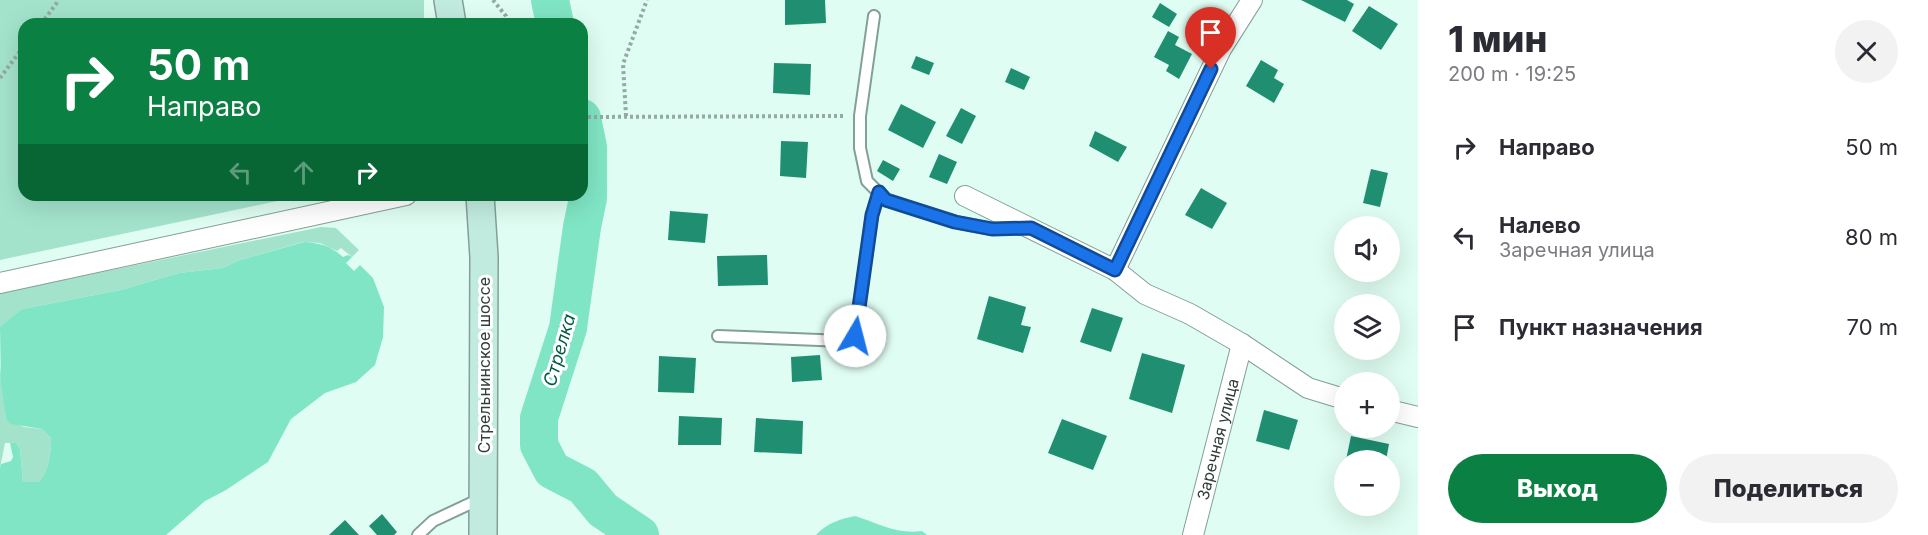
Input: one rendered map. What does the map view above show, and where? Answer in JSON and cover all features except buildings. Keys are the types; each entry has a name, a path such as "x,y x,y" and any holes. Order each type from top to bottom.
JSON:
{"main road":[{"path":"448,0 451,18"},
{"name":"Стрельнинское шоссе","path":"480,201 484,257 483,535"}],"street":[{"path":"1112,268 1221,49 1252,0"},
{"path":"965,196 1112,268 1145,294 1190,314 1246,346 1308,388 1334,396"},
{"path":"0,284 379,201"},
{"name":"Заречная улица","path":"1193,535 1246,346"},
{"path":"1400,413 1418,417"}],"lane":[{"path":"874,16 860,116 860,148 867,181 886,200 955,222 992,229 1031,228"},
{"path":"718,336 844,341 855,336 872,215 879,192"},
{"path":"418,535 433,521 483,498"}],"path":[{"path":"46,18 59,0"},
{"path":"493,0 507,18"},
{"path":"626,116 623,64 647,0"},
{"path":"0,78 18,54"},
{"path":"588,117 860,116"}],"shaded area":[{"path":"0,0 424,0 424,18 18,18 18,201 278,201 0,260"},
{"path":"321,227 336,228 359,250 352,257 341,248 337,251 320,243 303,242 237,261 223,268 179,273 121,290 22,309 1,327 0,334 0,293"},
{"path":"304,242 325,246 343,257 348,255 352,257 346,263 354,271 360,265 373,278 384,307 383,337 375,365 356,382 325,393 291,419 268,462 205,501 166,535 0,535 0,468 1,464 11,461 13,457 10,443 16,443 20,449 23,482 39,482 49,461 51,438 42,429 11,424 6,419 1,383 0,327 22,309 121,290 179,273 223,268 237,261"},
{"path":"0,365 6,419 24,427 42,429 51,438 49,461 39,482 23,482 20,449 16,443 5,443 0,468"},
{"path":"855,516 888,528 922,531 927,535 816,535 834,522"}],"waterway":[{"name":"Стрелка","path":"550,0 554,18"},
{"name":"Стрелка","path":"588,147 588,198"},
{"name":"Стрелка","path":"587,201 568,328 539,418 539,445 552,470 583,486 603,510 640,535"}],"route":[{"path":"855,336 872,215 879,192 886,200 955,222 992,229 1031,228 1115,270 1211,69"}]}
